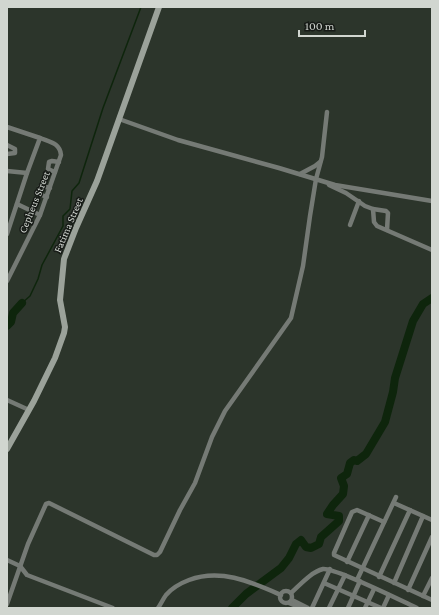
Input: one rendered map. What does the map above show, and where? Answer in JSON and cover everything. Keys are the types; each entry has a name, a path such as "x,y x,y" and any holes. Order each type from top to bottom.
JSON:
{"street":[{"name":"Fatima Street","path":"7,450 55,358 64,333 65,327 60,300 64,259 97,181 159,7"},
{"path":"7,604 20,566 44,507 49,503 154,555 159,554 194,483 212,437 225,411 291,318 303,266 327,112"},
{"path":"119,119 178,140 300,174 326,183 346,193 373,210 388,213 387,230"},
{"path":"7,127 40,138 7,234"},
{"name":"Cepheus Street","path":"7,281 40,215 61,155 59,146 40,138"},
{"path":"7,145 15,149 15,153 7,154"},
{"path":"55,172 48,168 49,162 59,162"},
{"path":"300,174 320,162"},
{"path":"7,172 27,173"},
{"path":"326,183 432,201"},
{"path":"47,197 39,194 40,187 50,188"},
{"path":"350,225 359,201"},
{"path":"17,204 40,215"},
{"path":"373,210 376,224 398,236 432,250"},
{"path":"7,400 29,410"},
{"path":"348,608 359,581 362,568 396,497"},
{"path":"394,503 432,520"},
{"path":"384,522 358,510 352,512 334,553 336,556 379,577 432,600"},
{"path":"379,577 410,510"},
{"path":"348,562 369,515"},
{"path":"394,583 423,516"},
{"path":"408,590 432,537"},
{"path":"7,560 20,566 27,575 113,608"},
{"path":"290,601 292,596 291,593 316,572 322,569 330,569 417,608"},
{"path":"312,608 330,569"},
{"path":"158,608 167,594 175,587 183,582 209,575 220,575 253,583 281,595"},
{"path":"329,608 344,575"},
{"path":"423,596 430,590 432,578"},
{"path":"324,583 382,608 389,595"},
{"path":"365,608 374,589"},
{"path":"281,595 285,591 291,593"},
{"path":"281,595 282,601 285,603 290,601 308,608"},
{"path":"290,601 300,608"},
{"path":"404,608 406,603"}],"waterway":[{"path":"22,303 30,296 38,279 42,265 63,226 63,216 70,209 72,191 79,183 103,108 141,7"},
{"path":"232,608 246,594 281,568 289,558 296,544 301,540 306,547 311,548 319,544 321,537 339,521 339,516 327,514 343,494 344,486 341,478 347,474 350,463 354,460 357,461 366,454 385,422 395,378 413,321 423,304 432,298"},
{"path":"7,326 11,322 13,313 22,303"}]}
